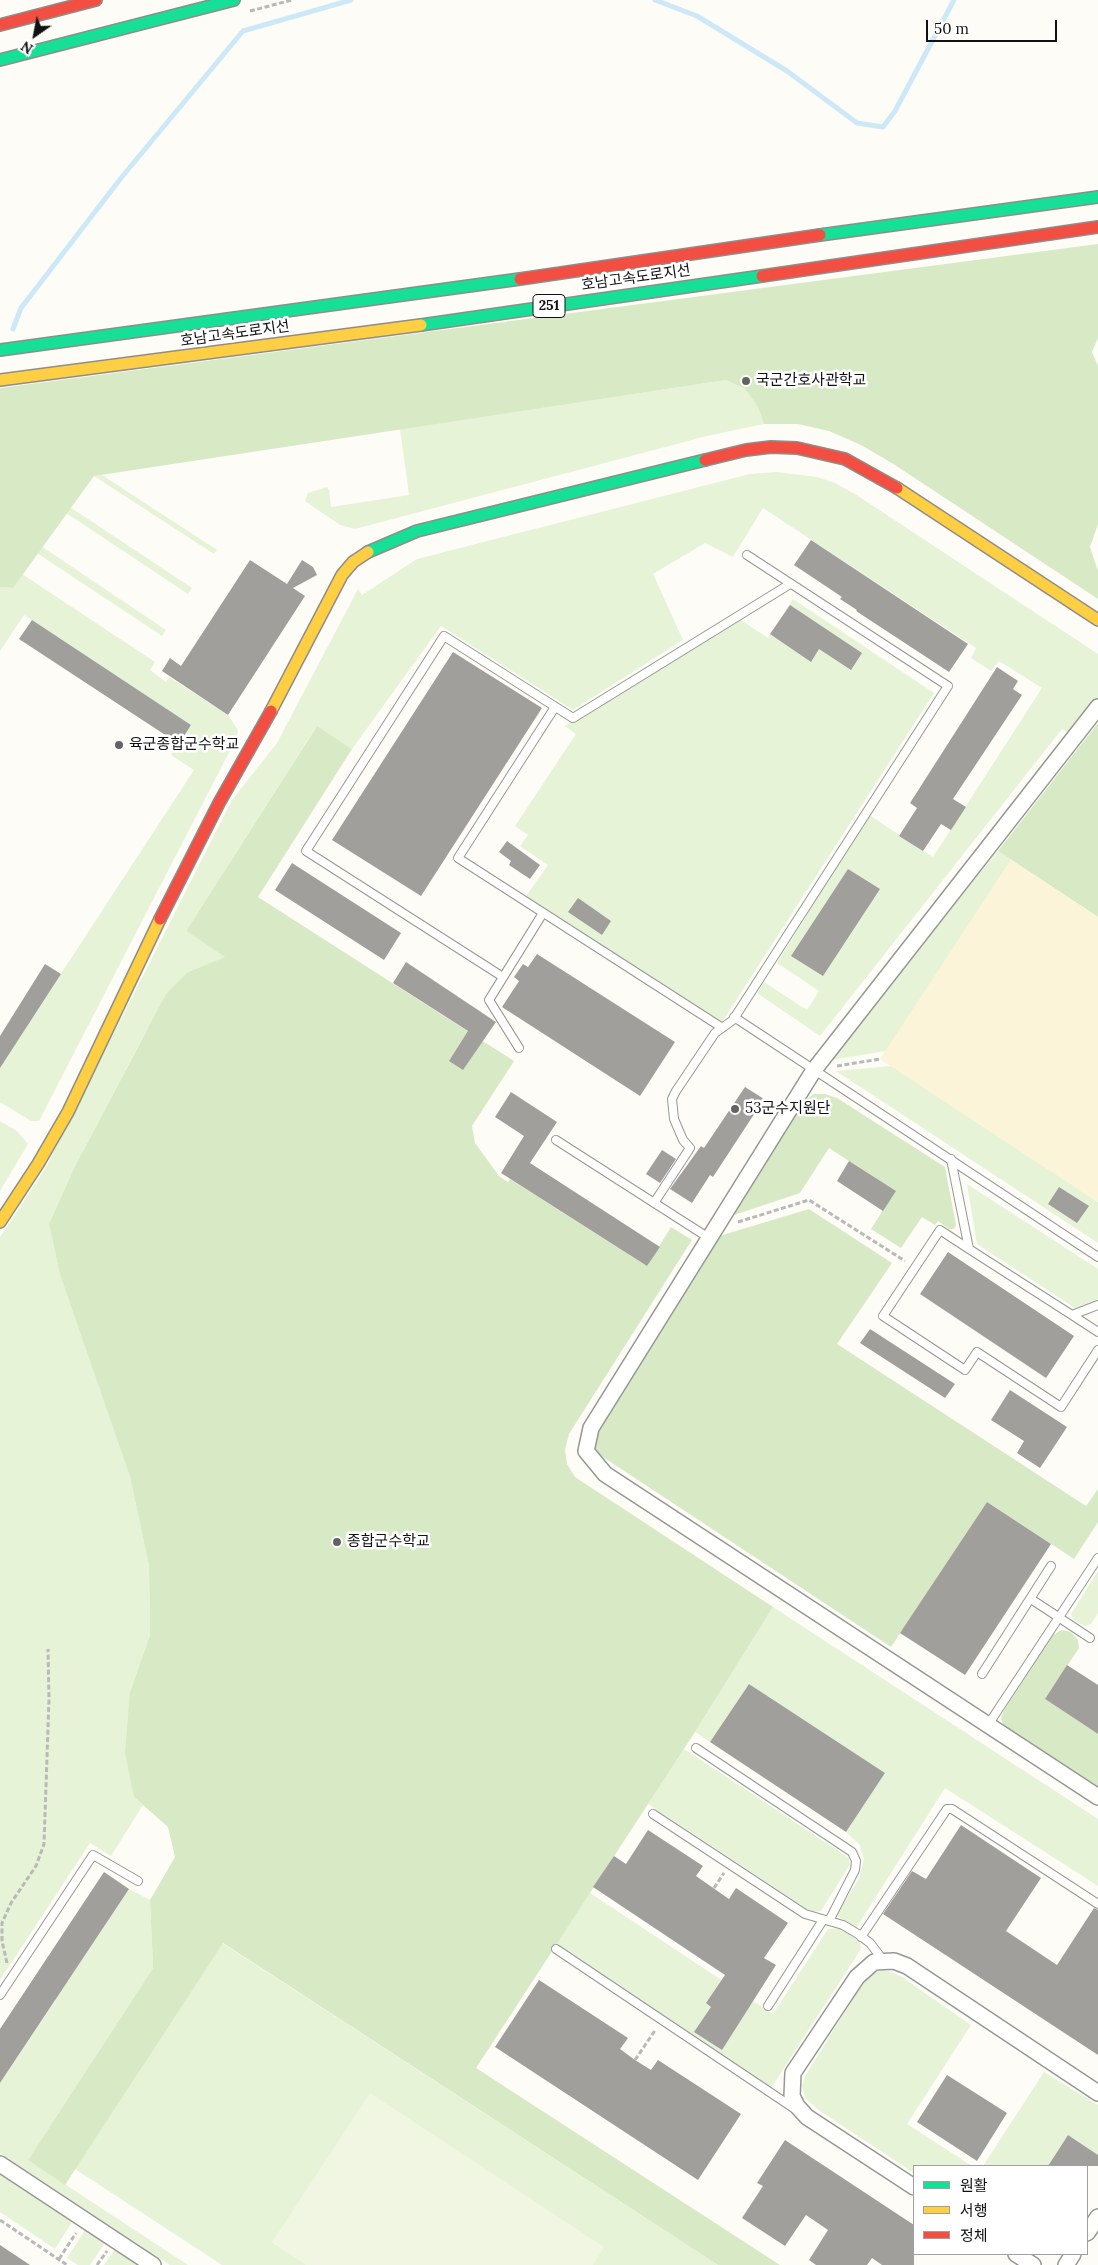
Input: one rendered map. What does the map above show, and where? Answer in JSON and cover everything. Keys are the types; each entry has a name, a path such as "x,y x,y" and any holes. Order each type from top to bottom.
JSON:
{"main road":[{"path":"0,26 96,0"},
{"path":"0,60 191,5 234,0"},
{"name":"호남고속도로지선","path":"0,350 448,290 825,234 1098,197"},
{"name":"호남고속도로지선","path":"0,380 458,320 1098,227"},
{"path":"0,1222 38,1164 68,1112 137,964 210,820 266,721 342,576 353,562 368,552 417,532 746,450 771,447 797,448 846,459 886,481 1098,620"}],"street":[{"path":"1098,707 814,1070 591,1428 586,1451 606,1474 1098,1797"},
{"path":"913,2186 807,2117 797,2106 792,2096 793,2073 856,1977 874,1962 883,1960 894,1961 906,1966 1098,2093"},
{"path":"0,2164 154,2265"},
{"path":"1088,2232 1098,2217"},
{"path":"1018,2255 1033,2265"}],"lane":[{"path":"654,1202 690,1148 683,1140 674,1119 672,1099 715,1033 721,1027 727,1025 734,1017 948,686 747,555"},
{"path":"503,977 306,851 444,636 573,718 790,584"},
{"path":"555,707 458,858 721,1027"},
{"path":"520,1048 489,1000 544,913"},
{"path":"734,1017 1098,1256"},
{"path":"556,1140 654,1202 712,1233"},
{"path":"951,1160 969,1248"},
{"path":"1098,1332 940,1230 883,1316 965,1370 977,1352 1061,1407 1098,1350"},
{"path":"1072,1315 1098,1305"},
{"path":"988,1725 1098,1558"},
{"path":"982,1674 1051,1566"},
{"path":"1031,1599 1090,1638"},
{"path":"696,1748 852,1852 856,1861 855,1870 826,1921 768,2006"},
{"path":"861,1936 947,1809 952,1809 1098,1904"},
{"path":"653,1814 805,1914 843,1925 861,1936 870,1943 883,1960"},
{"path":"0,1995 93,1855 138,1881"},
{"path":"556,1949 807,2117"}],"path":[{"path":"814,1070 880,1059"},
{"path":"712,1233 809,1200 915,1267"},
{"path":"12,1978 4,1955 2,1923 11,1903 36,1866 44,1844 49,1699 48,1649"},
{"path":"636,2060 662,2019"},
{"path":"0,2220 67,2265"},
{"path":"59,2259 85,2220"}],"green space":[{"name":"국군간호사관학교","path":"1098,244 1098,338 1092,352 1098,366 1098,524 1090,547 1098,571 1098,599 895,465 861,445 829,431 798,424 764,424 758,407 745,389 726,380 94,476 13,588 0,587 0,388"},
{"path":"726,380 745,389 758,407 764,424 707,436 355,529 340,525 305,501 308,493 327,487 331,507 409,495 400,429"},
{"path":"776,472 817,477 835,483 855,494 1098,654 1098,699 1070,734 1062,729 820,1036 757,993 764,982 807,1010 819,991 777,963 869,815 933,857 1042,688 999,661 991,671 971,658 976,648 763,508 733,557 705,543 653,574 683,640 573,710 441,626 352,749 316,727 186,931 226,957 188,972 145,1033 74,1168 49,1224 60,1275 130,1477 149,1566 150,1635 130,1692 134,1797 143,1805 111,1856 90,1843 0,1980 0,1237 45,1169 232,800 277,743 358,589 362,595 417,559 750,474"},
{"path":"102,475 217,550 214,554 94,476"},
{"path":"70,507 192,588 188,594 66,513"},
{"path":"41,546 166,630 162,636 37,553"},
{"path":"22,574 155,662 150,670 166,682 169,677 228,715 238,730 237,737 39,1121 31,1121 0,1102 0,1067 194,770 171,755 191,725 24,615 0,651 0,587 13,588"},
{"path":"793,599 934,693 722,1022 526,896 548,865 520,846 528,835 515,826 576,734 565,726 738,618 768,638"},
{"path":"1098,723 1098,917 998,851"},
{"path":"317,726 352,749 258,897 514,1061 472,1126 475,1143 499,1176 508,1182 510,1179 647,1266 671,1227 692,1240 569,1434 565,1450 567,1464 575,1477 773,1607 695,1732 476,2068 780,2265 718,2265 223,1943 65,2185 28,2160 153,1968 150,1900 175,1857 168,1827 134,1797 125,1753 130,1692 150,1635 149,1566 130,1477 60,1275 49,1224 74,1168 166,994 188,972 225,957 186,931"},
{"path":"998,851 1011,860 886,1051 832,1060 833,1052"},
{"path":"891,1066 1098,1202 1098,1243 836,1071"},
{"path":"814,1094 825,1094 837,1098 945,1167 956,1225 954,1229 949,1229 938,1221 935,1225 922,1217 901,1248 871,1229 895,1191 829,1148 800,1193 731,1216 806,1099"},
{"path":"0,1121 17,1131 28,1144 0,1191"},
{"path":"967,1184 1098,1269 1098,1299 1075,1308 977,1244"},
{"path":"809,1209 892,1263 837,1344 1086,1506 1098,1489 1098,1522 1074,1559 987,1502 891,1647 600,1455 595,1447 598,1431 716,1237"},
{"path":"1098,1571 1098,1613 1091,1624 1084,1626 1074,1620 1071,1614"},
{"path":"773,1607 1098,1819 1098,1886 945,1788 856,1928 836,1915 859,1879 864,1859 860,1845 846,1832 885,1773 749,1684 710,1742 695,1732"},
{"path":"1061,1630 1071,1632 1078,1640 1079,1648 1045,1699 1098,1734 1098,1791 1007,1732 1001,1719 1003,1712 1052,1636"},
{"path":"684,1749 848,1857 850,1864 821,1911 812,1912 648,1804"},
{"path":"129,1889 150,1900 153,1968 28,2160 188,2265 170,2265 0,2153 0,2083 56,2000 31,1983 43,1964 68,1981"},
{"path":"590,1893 773,2014 828,1929 842,1928 860,1943 861,1949 771,2088 556,1945"},
{"path":"222,1943 718,2265 592,2265 604,2247 272,2242 307,2265 222,2265 75,2169"},
{"path":"879,1971 889,1971 902,1977 971,2025 907,2124 970,2165 913,2165 913,2172 820,2111 806,2099 802,2086 805,2076 863,1983"},
{"path":"1044,2072 1098,2105 1098,2155 1068,2135 1049,2165 984,2165"},
{"path":"370,2093 604,2247 592,2265 307,2265 272,2242"},
{"path":"0,2174 72,2222 55,2249 0,2212"},
{"path":"85,2230 105,2243 90,2265 78,2265 67,2258"},
{"path":"115,2249 138,2265 104,2265"}],"sand":[{"path":"1011,860 1098,917 1098,1202 880,1059"}],"building":[{"path":"811,540 968,644 949,672 856,611 840,599 842,597 794,565"},
{"path":"250,560 287,584 302,560 313,567 317,575 293,588 305,596 228,715 162,671 170,658 181,666"},
{"path":"790,605 862,653 851,670 819,649 811,662 770,634"},
{"path":"32,620 191,725 179,744 19,639"},
{"path":"453,652 542,708 421,896 332,840"},
{"path":"997,667 1018,681 1013,689 1022,695 953,799 966,807 951,830 941,824 923,851 899,836 917,808 910,803"},
{"path":"507,841 540,865 530,879 509,865 511,861 499,852"},
{"path":"292,863 401,933 384,960 275,890"},
{"path":"848,869 880,889 823,976 791,956"},
{"path":"578,898 611,921 602,935 568,912"},
{"path":"537,954 675,1042 640,1096 502,1007 519,981 514,977 523,964 528,967"},
{"path":"406,962 496,1022 463,1070 449,1061 468,1031 393,983"},
{"path":"45,964 61,974 0,1068 0,1036"},
{"path":"745,1087 764,1099 713,1177 710,1175 692,1203 670,1189 701,1146 704,1148"},
{"path":"511,1092 557,1122 530,1163 660,1247 647,1266 501,1173 524,1136 495,1117"},
{"path":"662,1150 676,1159 660,1183 646,1174"},
{"path":"849,1161 896,1191 883,1211 837,1181"},
{"path":"1059,1187 1089,1206 1077,1223 1048,1204"},
{"path":"948,1252 1074,1336 1046,1378 920,1294"},
{"path":"870,1329 955,1384 945,1398 860,1343"},
{"path":"1010,1390 1067,1427 1040,1468 1017,1453 1024,1441 991,1420"},
{"path":"987,1502 1051,1544 965,1675 900,1633"},
{"path":"1067,1665 1098,1685 1098,1734 1045,1699"},
{"path":"749,1684 885,1773 846,1832 710,1742"},
{"path":"961,1825 1041,1878 1006,1931 1057,1965 1094,1908 1098,1910 1098,2055 883,1914 912,1871 926,1879"},
{"path":"648,1830 703,1866 696,1876 729,1899 736,1888 788,1923 764,1958 776,1965 722,2050 694,2032 711,2007 706,2003 725,1975 593,1887 614,1856 626,1864"},
{"path":"104,1872 129,1889 0,2083 0,2029"},
{"path":"539,1980 628,2038 620,2049 635,2060 651,2070 658,2060 741,2114 698,2180 495,2047"},
{"path":"947,2075 1007,2113 977,2161 917,2122"},
{"path":"1068,2135 1098,2155 1098,2166 1049,2165"},
{"path":"785,2140 913,2224 914,2265 882,2265 872,2258 867,2265 816,2265 809,2260 828,2230 806,2215 785,2246 742,2218 763,2186 757,2183"},
{"path":"0,2245 30,2265 0,2265"}],"waterway":[{"path":"13,329 21,308 121,178 243,31 351,0"},
{"path":"655,0 697,16 787,71 857,123 883,127 895,111 954,0"}],"traffic: fast":[{"path":"0,60 234,0"},
{"path":"820,235 1098,197"},
{"path":"421,325 762,276"},
{"path":"0,350 520,279"},
{"path":"368,552 417,531 705,460"}],"traffic: slow":[{"path":"0,380 421,325"},
{"path":"897,488 1098,620"},
{"path":"271,711 342,575 353,562 368,552"},
{"path":"0,1222 38,1164 68,1112 160,919"}],"traffic: jam":[{"path":"0,25 96,0"},
{"path":"762,276 1098,227"},
{"path":"520,279 820,235"},
{"path":"705,460 746,450 771,447 797,448 845,459 897,488"},
{"path":"160,919 219,803 271,711"}],"place":[{"name":"국군간호사관학교","path":"746,381"},
{"name":"육군종합군수학교","path":"119,745"},
{"name":"53군수지원단","path":"735,1109"},
{"name":"종합군수학교","path":"337,1542"}]}
